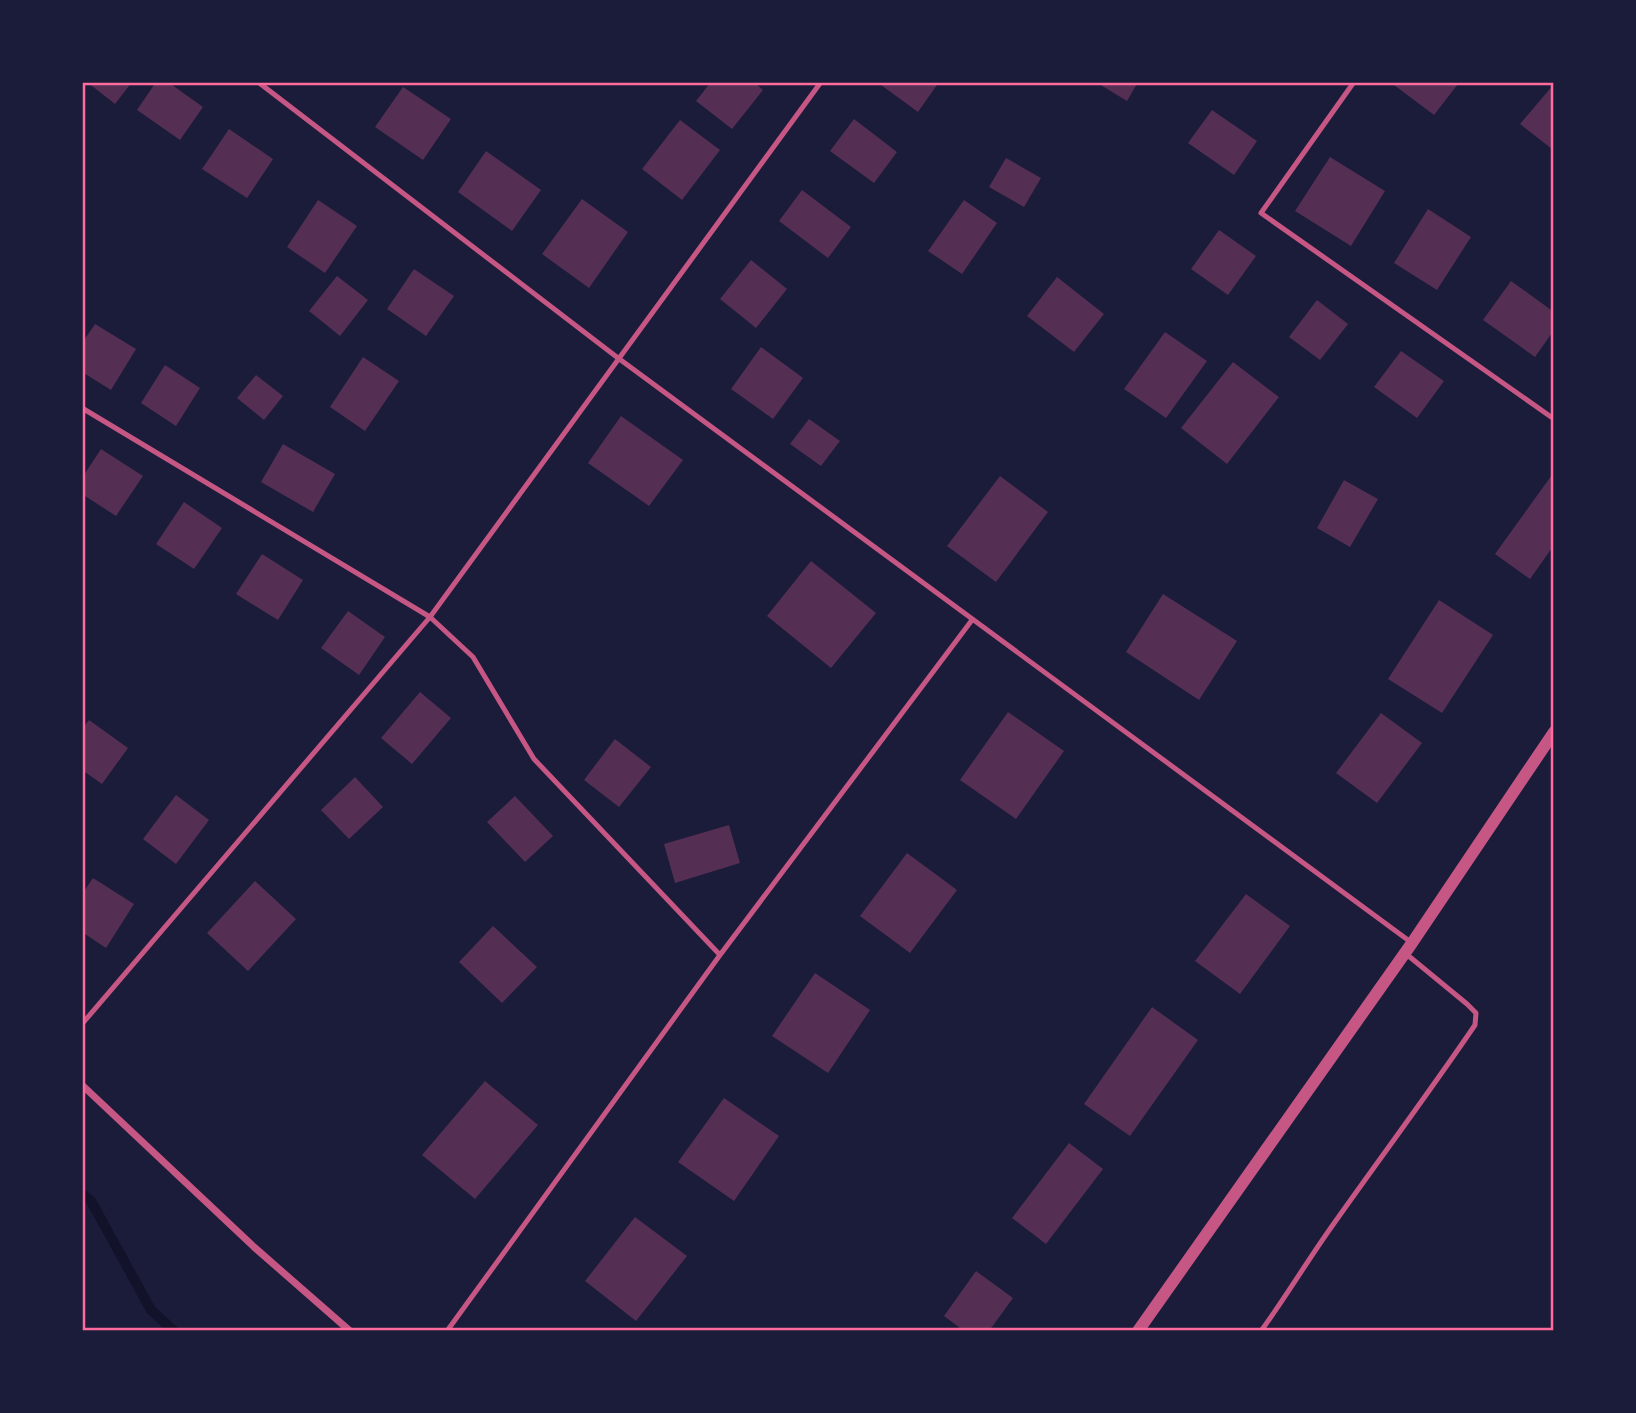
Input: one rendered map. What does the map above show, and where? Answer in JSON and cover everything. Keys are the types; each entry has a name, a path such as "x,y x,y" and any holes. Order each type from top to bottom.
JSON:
{"street":[{"path":"1138,1331 1409,948 1554,732"},
{"path":"82,1085 254,1248 350,1331"}],"lane":[{"path":"258,82 618,358 1409,948 1476,1013 1475,1025 1405,1128 1329,1230 1261,1331"},
{"path":"82,1024 430,618 821,82"},
{"path":"1354,82 1261,214 1554,419"},
{"path":"82,408 430,618 473,657 534,759 720,954"},
{"path":"447,1331 720,954 972,620"}],"building":[{"path":"87,82 132,82 115,104"},
{"path":"156,82 168,82 203,107 180,140 137,110"},
{"path":"711,82 754,82 763,90 732,129 696,101"},
{"path":"877,82 939,82 918,112"},
{"path":"1138,82 1127,101 1099,84"},
{"path":"1390,82 1455,82 1458,84 1434,115"},
{"path":"1554,84 1554,147 1552,149 1520,124"},
{"path":"403,87 451,119 423,160 375,127"},
{"path":"1212,110 1257,141 1234,175 1188,143"},
{"path":"854,119 897,152 874,183 830,151"},
{"path":"680,120 720,150 682,200 642,169"},
{"path":"229,129 273,159 247,198 202,169"},
{"path":"486,151 541,190 512,231 458,192"},
{"path":"1330,157 1385,191 1351,246 1295,211"},
{"path":"1006,158 1041,178 1024,207 989,187"},
{"path":"802,190 851,227 828,258 779,221"},
{"path":"582,199 628,232 589,288 542,254"},
{"path":"318,200 357,226 325,273 287,247"},
{"path":"964,200 997,223 962,274 928,251"},
{"path":"1428,209 1471,237 1437,290 1394,263"},
{"path":"1219,230 1256,256 1228,295 1191,269"},
{"path":"751,260 787,289 756,328 720,299"},
{"path":"414,269 454,296 426,336 387,309"},
{"path":"337,276 368,300 340,336 309,311"},
{"path":"1057,277 1104,314 1074,352 1027,316"},
{"path":"1511,281 1554,312 1554,330 1535,357 1483,320"},
{"path":"1317,300 1348,324 1320,360 1289,337"},
{"path":"95,324 136,349 111,390 82,372 82,343"},
{"path":"1165,332 1207,361 1166,418 1124,389"},
{"path":"761,347 803,378 773,419 731,389"},
{"path":"1401,351 1444,381 1417,418 1374,387"},
{"path":"363,357 399,381 365,431 330,407"},
{"path":"1233,362 1279,397 1227,464 1181,428"},
{"path":"165,365 200,388 176,426 141,403"},
{"path":"256,375 283,396 264,420 237,398"},
{"path":"621,416 683,460 649,506 588,463"},
{"path":"809,419 840,441 821,466 790,444"},
{"path":"283,444 335,474 313,512 261,482"},
{"path":"101,449 143,476 116,516 82,494 82,478"},
{"path":"1554,472 1554,545 1530,579 1495,554"},
{"path":"1000,476 1048,512 996,582 947,546"},
{"path":"1344,480 1378,499 1350,547 1317,528"},
{"path":"184,502 222,528 194,569 156,544"},
{"path":"262,554 303,580 278,620 236,594"},
{"path":"811,561 876,613 831,668 767,616"},
{"path":"1163,594 1237,641 1199,700 1126,652"},
{"path":"1439,600 1493,635 1442,713 1388,679"},
{"path":"348,611 385,637 359,675 321,648"},
{"path":"420,692 451,718 412,764 381,738"},
{"path":"1008,712 1064,751 1016,819 960,780"},
{"path":"1381,713 1422,743 1377,803 1336,773"},
{"path":"89,720 128,748 102,784 82,770 82,729"},
{"path":"615,739 651,767 619,807 584,780"},
{"path":"355,777 383,807 349,839 321,810"},
{"path":"176,795 209,820 176,864 143,839"},
{"path":"515,796 553,836 525,862 487,822"},
{"path":"729,825 740,863 675,883 664,844"},
{"path":"907,853 957,890 910,953 860,916"},
{"path":"93,878 134,904 106,948 82,932 82,894"},
{"path":"255,881 296,919 248,971 207,933"},
{"path":"1246,894 1290,926 1240,994 1195,961"},
{"path":"493,926 537,967 502,1003 459,962"},
{"path":"815,973 870,1010 828,1073 772,1036"},
{"path":"1152,1007 1198,1040 1130,1136 1084,1104"},
{"path":"485,1081 538,1125 475,1199 422,1155"},
{"path":"724,1098 779,1136 734,1201 678,1162"},
{"path":"1069,1143 1103,1169 1046,1244 1012,1218"},
{"path":"635,1217 687,1256 636,1321 585,1281"},
{"path":"976,1271 1013,1298 989,1331 964,1331 944,1316"}],"waterway":[{"path":"82,1194 91,1201 151,1310 174,1331"}]}
